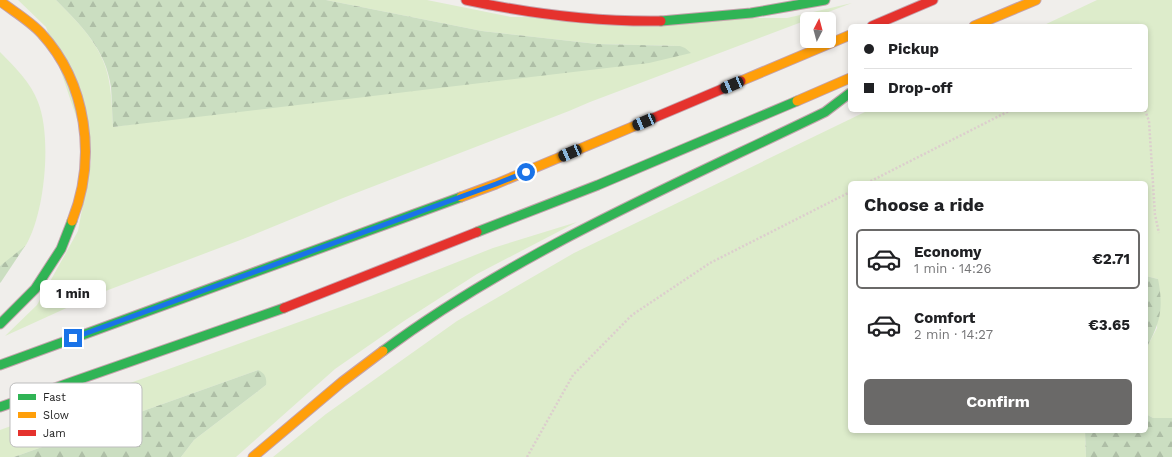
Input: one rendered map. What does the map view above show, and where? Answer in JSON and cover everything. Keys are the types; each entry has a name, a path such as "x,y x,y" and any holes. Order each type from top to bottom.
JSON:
{"highway":[{"path":"466,0 523,12 565,16 654,20 744,14 825,0"},
{"path":"877,24 933,0"},
{"path":"979,24 1036,0"},
{"path":"0,1 23,16 37,29 51,43 66,67 77,89 84,115 87,162 78,211 56,258 43,279 27,298 0,324"},
{"path":"0,365 496,184 848,36"},
{"path":"69,383 289,306 598,184 848,79"},
{"path":"253,457 354,373 396,342 470,292 550,246 824,112 848,94"},
{"path":"0,407 10,404"}],"path":[{"path":"872,181 1007,112"},
{"path":"1146,112 1149,121 1155,214 1159,233"},
{"path":"527,457 573,375 632,315 710,263 848,193"}],"green space":[{"path":"18,0 56,0 91,39 98,50 108,74 113,127 680,46 597,44 482,31 326,0 427,0 511,17 787,18 800,15 800,23 590,102 343,198 243,239 95,295 5,336 37,305 78,231 91,161 46,27"},
{"path":"56,0 326,0 482,31 597,44 680,46 691,53 649,63 113,127 111,87 104,61 91,39"},
{"path":"1097,0 1172,0 1172,418 1153,418 1148,415 1148,345 1157,328 1158,279 1148,276 1148,181 848,181 848,433 1085,433 1086,457 273,457 326,414 457,321 574,253 865,112 1148,112 1148,24 1046,24"},
{"path":"852,3 828,12 813,12"},
{"path":"0,52 22,76 35,95 42,117 45,135 45,154 42,195 33,231 24,248 0,266"},
{"path":"577,222 477,274 404,321 335,369 236,457 181,457 194,440 266,385 258,370 142,411 142,383 130,383 371,296 493,248"},
{"path":"25,246 1,282 0,283 0,266"},
{"path":"1148,276 1158,279 1160,290 1161,308 1155,331 1148,345"},
{"path":"258,370 265,376 266,385 194,440 181,457 14,457 42,447 142,447 142,411"},
{"path":"1148,415 1153,418 1172,418 1172,457 1086,457 1085,433 1148,433"},
{"path":"10,426 10,447 42,447 14,457 0,457 0,430"}],"traffic: fast":[{"path":"661,21 751,13 825,0"},
{"path":"383,351 435,315 488,282 543,251 598,221 825,112 848,95"},
{"path":"477,232 598,185 797,101"},
{"path":"0,365 461,197"},
{"path":"0,324 35,289 61,249 72,221"},
{"path":"69,383 284,308"},
{"path":"0,407 10,404"}],"traffic: slow":[{"path":"979,24 1036,0"},
{"path":"0,1 27,20 41,33 57,53 69,75 78,98 83,122 85,147 84,172 80,197 72,221"},
{"path":"741,81 848,36"},
{"path":"797,101 848,79"},
{"path":"461,197 496,184 644,122"},
{"path":"253,457 342,382 383,351"}],"traffic: jam":[{"path":"466,0 563,16 612,20 661,21"},
{"path":"877,24 933,0"},
{"path":"644,122 741,81"},
{"path":"284,308 477,232"}],"route":[{"path":"73,338 526,172"}]}
